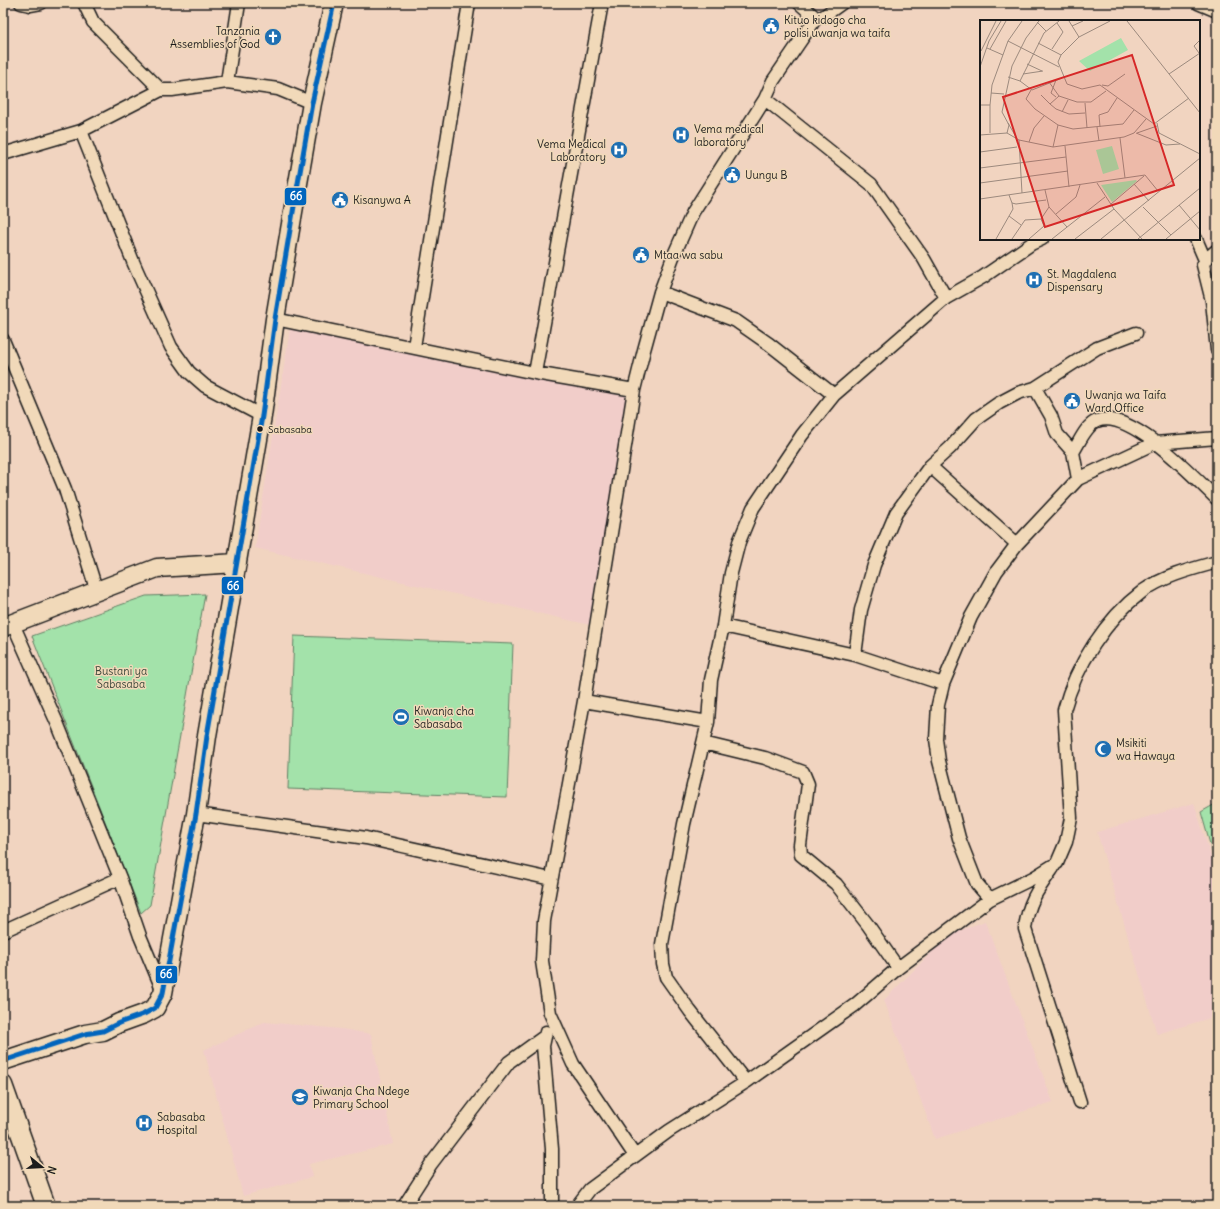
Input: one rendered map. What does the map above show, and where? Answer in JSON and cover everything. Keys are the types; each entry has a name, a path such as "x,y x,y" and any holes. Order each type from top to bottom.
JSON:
{"street":[{"path":"22,3 30,5 41,3"},
{"path":"84,3 93,22 161,90"},
{"path":"227,82 239,3"},
{"path":"3,1061 85,1034 103,1031 119,1023 144,1014 155,1008 164,993 196,814 207,736 262,416 275,320 312,103 334,3"},
{"path":"414,347 470,3"},
{"path":"535,373 602,3"},
{"path":"799,3 816,18"},
{"path":"635,1156 573,1064 550,1013 544,979 542,939 551,879 584,701 634,390 660,292 672,257 693,212 765,99 773,81 816,18 824,16 842,3"},
{"path":"1198,3 1217,11"},
{"path":"3,154 81,131 161,90 172,90 227,82 278,89 312,103"},
{"path":"765,99 871,184 924,259 946,298"},
{"path":"81,131 136,270 171,347 189,372 205,386 262,416"},
{"path":"746,1082 690,1011 666,976 663,964 662,944 684,824 708,722 711,680 723,626 731,573 739,542 753,508 802,435 834,395 946,298 983,277 1031,244 1040,240"},
{"path":"1196,240 1205,260"},
{"path":"1217,250 1205,260 1203,265 1212,301 1217,350"},
{"path":"660,292 736,321 769,344 834,395"},
{"path":"275,320 414,347 535,373 634,390"},
{"path":"855,655 861,610 874,565 885,536 896,513 930,466 950,448 976,419 999,403 1018,393 1035,388 1097,348 1136,333"},
{"path":"3,340 65,489 97,592"},
{"path":"1035,388 1051,416 1057,434 1072,452 1078,480"},
{"path":"1072,452 1089,426 1102,420 1113,420 1129,426 1155,443 1174,458 1217,499"},
{"path":"990,899 977,884 952,816 939,761 936,726 943,684 971,617 996,572 1017,544 1078,480 1155,443 1217,438"},
{"path":"930,466 1017,544"},
{"path":"1080,1102 1024,929 1026,912 1030,903 1057,863 1066,842 1071,818 1064,710 1080,670 1092,647 1118,615 1144,591 1185,571 1217,562"},
{"path":"164,993 140,936 120,878 58,725 8,625 161,567 237,563"},
{"path":"723,626 855,655 943,684"},
{"path":"584,701 708,722"},
{"path":"703,743 765,758 803,772 808,784 800,845 801,855 836,884 898,968"},
{"path":"196,814 366,838 551,879"},
{"path":"577,1206 590,1189 669,1131 746,1082 855,1004 898,968 990,899 1033,878 1057,863"},
{"path":"3,931 120,878"},
{"path":"550,1013 543,1046 552,1149 552,1206"},
{"path":"404,1206 444,1146 509,1062 545,1036"},
{"path":"3,1086 46,1206"}],"shaded area":[{"path":"290,329 628,395 590,625 255,548"},
{"path":"1194,803 1217,876 1217,1016 1157,1034 1097,832"},
{"path":"985,921 1053,1102 935,1139 884,1000 949,935"},
{"name":"Kiwanja Cha Ndege Primary School","path":"264,1022 342,1029 371,1034 393,1144 309,1164 312,1177 243,1196 204,1050"}],"green space":[{"name":"Bustani ya Sabasaba","path":"205,594 150,905 141,913 32,636 146,596"},
{"name":"Kiwanja cha Sabasaba","path":"294,636 513,644 507,797 288,789"},
{"path":"1217,803 1217,869 1201,812"}],"transit line":[{"name":"66","path":"3,1061 85,1034 103,1031 119,1023 144,1014 155,1008 163,993 196,814 207,736 262,416 275,319 293,212 312,103 334,3"}],"place":[{"name":"Kituo kidogo cha polisi uwanja wa taifa","path":"771,26"},
{"name":"Tanzania Assemblies of God","path":"273,37"},
{"name":"Vema medical laboratory","path":"681,135"},
{"name":"Vema Medical Laboratory","path":"619,150"},
{"name":"Uungu B","path":"732,175"},
{"name":"Kisanywa A","path":"340,200"},
{"name":"Mtaa wa sabu","path":"641,255"},
{"name":"St. Magdalena Dispensary","path":"1034,280"},
{"name":"Uwanja wa Taifa Ward Office","path":"1072,401"},
{"name":"Sabasaba","path":"260,429"},
{"name":"Kiwanja cha Sabasaba","path":"401,717"},
{"name":"Msikiti wa Hawaya","path":"1103,749"},
{"name":"Kiwanja Cha Ndege Primary School","path":"300,1097"},
{"name":"Sabasaba Hospital","path":"144,1123"}]}
